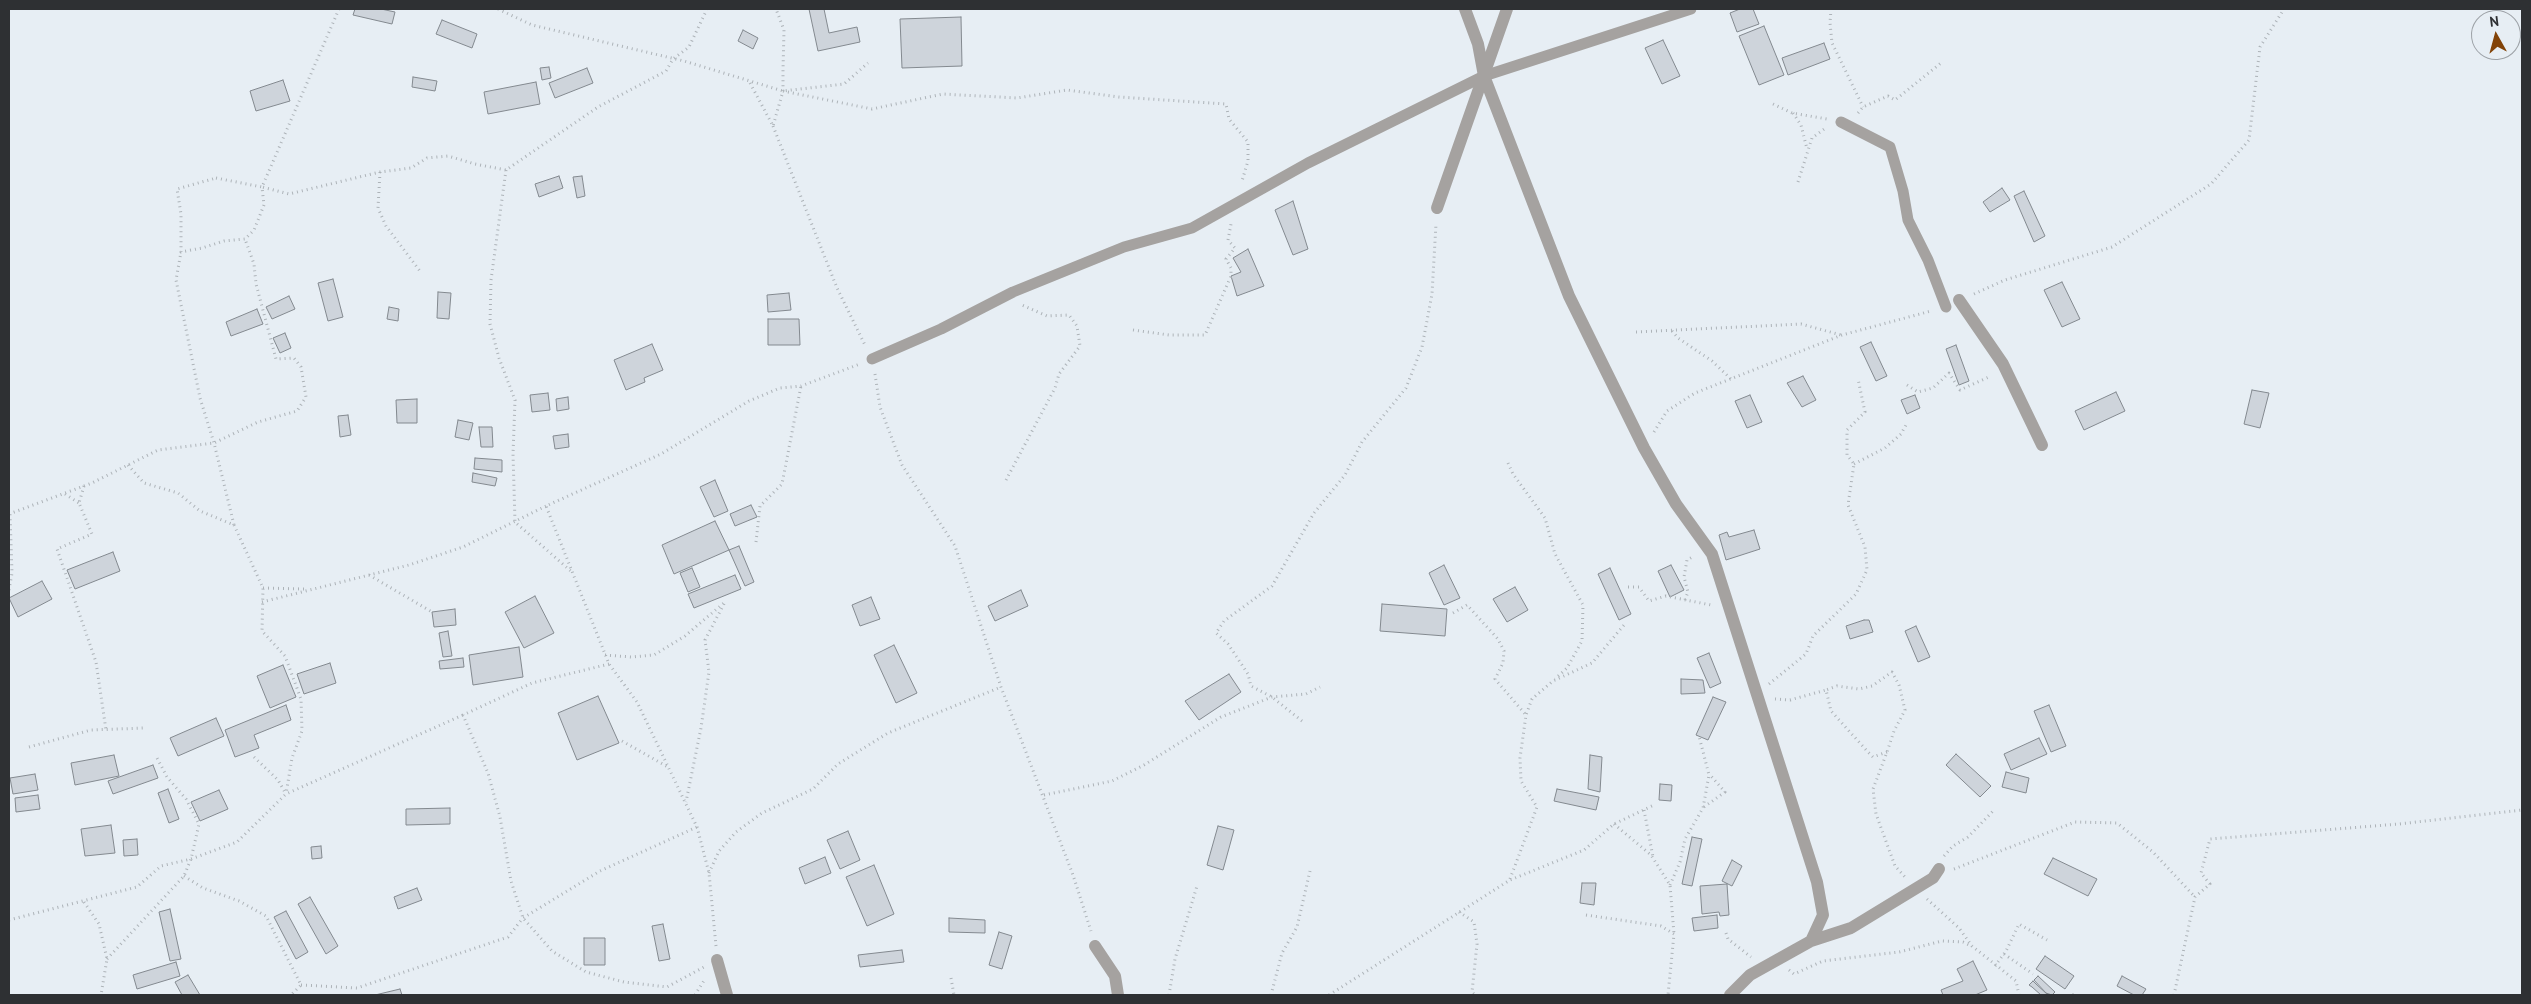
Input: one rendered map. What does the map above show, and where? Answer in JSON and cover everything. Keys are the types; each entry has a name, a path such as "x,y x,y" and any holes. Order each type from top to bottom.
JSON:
{"street":[{"path":"1465,9 1478,44 1484,76 1569,296 1644,448 1676,504 1712,554 1759,694 1817,882 1823,915 1811,941"},
{"path":"1436,208 1507,9"},
{"path":"1959,300 2007,373 2042,445"},
{"path":"1730,995 1750,975 1811,941 1851,928 1933,878 1939,869"},
{"path":"1096,946 1115,976 1118,995"},
{"path":"1785,967 1795,950"},
{"path":"717,960 727,995"}],"lane":[{"path":"872,359 941,329 1013,292 1124,247 1192,228 1308,163 1484,76 1691,9"},
{"path":"1841,122 1890,147 1903,191 1908,220 1928,260 1946,307"}],"path":[{"path":"181,252 224,241 245,239 254,230 264,205 262,187 339,9"},
{"path":"498,9 532,25 673,59 750,82 872,109 944,94 1017,98 1067,90 1119,97 1226,104 1229,119 1248,142 1248,161 1228,240 1235,248 1226,259 1231,268 1231,276 1205,335 1169,335 1133,330"},
{"path":"286,794 292,758 302,731 301,699 285,656 262,631 263,588 234,525 214,442 200,398 176,280 181,252 181,214 177,189 216,178 289,194 380,172 411,168 427,158 448,156 506,170 598,107 666,71 673,59 689,47 708,9"},
{"path":"773,126 783,90 784,30 776,9"},
{"path":"1831,9 1832,43 1863,107"},
{"path":"2249,140 2260,47 2284,9"},
{"path":"783,90 844,84 868,63"},
{"path":"750,82 773,126 837,288 872,359 880,407 902,465 955,546 1001,687 1044,795 1096,946"},
{"path":"1773,104 1792,113 1841,122"},
{"path":"1792,113 1801,125 1807,149"},
{"path":"506,170 491,280 490,324 515,400 513,454 515,522 573,573"},
{"path":"380,172 378,208 386,226 420,271"},
{"path":"1302,721 1272,697 1251,686 1248,674 1228,644 1216,633 1224,621 1272,586 1314,513 1345,475 1362,442 1406,388 1422,347 1432,294 1436,208"},
{"path":"9,590 12,573 10,514 84,486 158,450 214,442 258,422 297,411 306,397 301,367 294,358 276,359 256,284 254,264 245,239"},
{"path":"1006,480 1055,388 1059,374 1080,346 1077,326 1069,315 1047,316 1020,304 1013,292"},
{"path":"1636,332 1801,324 1842,335"},
{"path":"1671,330 1678,338 1712,361 1732,380"},
{"path":"262,602 463,547 546,506 661,454 749,401 780,388 801,386 872,359"},
{"path":"1907,385 1918,392 1933,388 1950,373 1960,390 1993,376 2007,373"},
{"path":"1759,694 1806,654 1813,636 1856,594 1868,570 1865,546 1848,505 1854,464 1847,455 1847,430 1865,412 1858,379"},
{"path":"756,542 760,506 782,484 801,386"},
{"path":"1854,464 1885,448 1901,434 1906,425"},
{"path":"1508,463 1512,474 1545,518 1555,554 1583,605 1582,641 1567,668 1532,699 1526,715 1520,758 1521,781 1537,807 1510,880"},
{"path":"128,465 144,483 178,493 200,512 234,525"},
{"path":"79,503 84,486"},
{"path":"64,494 79,503 92,534 57,549 96,662 106,730"},
{"path":"463,715 488,773 500,817 511,881 523,918 552,951 586,972 624,982 666,987 717,960 709,873 697,827 637,702 609,664 546,506"},
{"path":"1685,600 1688,592 1684,577 1687,560 1708,548"},
{"path":"369,574 432,612"},
{"path":"1628,587 1640,587 1650,601 1666,596 1731,611"},
{"path":"263,588 308,590"},
{"path":"605,655 631,657 654,655 685,636 725,602 705,640 709,672 701,728 686,803"},
{"path":"1453,613 1468,605 1498,638 1504,651 1503,663 1495,679 1526,715"},
{"path":"1553,681 1592,662 1624,625"},
{"path":"9,920 137,887 161,866 191,859 238,842 286,794 532,683 609,664"},
{"path":"1759,694 1790,700 1837,686 1859,688 1872,686 1892,672 1905,710 1894,731 1888,752 1873,789 1876,814 1895,866 1914,888 1960,928 1972,946 2016,981 2019,995"},
{"path":"709,873 719,851 736,832 762,813 813,789 846,759 888,733 1001,687"},
{"path":"1044,795 1112,781 1144,765 1221,717 1272,697 1306,694 1320,687"},
{"path":"1826,690 1831,711 1868,752 1873,756 1888,752"},
{"path":"29,747 91,730 145,728"},
{"path":"1670,885 1680,862 1685,839 1703,808 1709,775 1700,736"},
{"path":"622,741 668,767"},
{"path":"107,959 184,876 191,859 199,824 186,799 167,776 156,756"},
{"path":"254,757 278,780 286,794"},
{"path":"1703,808 1725,792 1709,775"},
{"path":"1329,995 1510,880 1584,850 1614,824 1654,805"},
{"path":"1995,809 1968,837 1953,846 1942,857 1939,869 1942,874 2075,822 2117,822 2153,852 2195,897"},
{"path":"1644,810 1653,858"},
{"path":"2174,995 2195,897 2210,884 2201,873 2210,839 2399,824 2522,810"},
{"path":"1614,824 1653,858 1670,885 1674,934 1668,995"},
{"path":"290,995 301,985 357,988 508,937 523,918 600,871 697,827"},
{"path":"1271,995 1282,953 1297,927 1310,871"},
{"path":"184,876 203,888 239,901 266,916 301,985"},
{"path":"1169,995 1176,959 1198,886"},
{"path":"84,902 99,924 107,959 101,995"},
{"path":"1459,912 1474,922 1477,944 1472,992 1475,995"},
{"path":"1586,915 1661,926 1674,934"},
{"path":"1995,966 2004,954 2019,924 2047,940"},
{"path":"1726,933 1728,939 1761,969"},
{"path":"1785,967 1794,974 1823,961 1899,952 1942,941 1963,942 1972,946"},
{"path":"2004,954 2033,974"},
{"path":"951,978 954,995"}],"building":[{"path":"355,9 381,9 395,12 392,24 353,15"},
{"path":"809,9 824,9 829,33 857,27 860,42 818,51"},
{"path":"1740,9 1753,9 1759,24 1737,32 1730,13"},
{"path":"961,17 962,66 902,68 900,19"},
{"path":"442,20 477,34 472,48 436,34"},
{"path":"1764,26 1784,75 1759,85 1739,36"},
{"path":"743,30 758,38 753,49 738,41"},
{"path":"1663,40 1680,76 1662,84 1645,48"},
{"path":"1824,43 1830,59 1788,75 1782,58"},
{"path":"549,67 551,78 542,80 540,68"},
{"path":"587,68 593,83 555,98 549,83"},
{"path":"413,77 437,81 435,91 412,87"},
{"path":"283,80 290,101 256,111 250,91"},
{"path":"536,82 540,104 488,114 484,92"},
{"path":"559,176 563,188 539,197 535,184"},
{"path":"582,176 585,196 577,198 573,177"},
{"path":"2002,188 2010,200 1990,212 1983,202"},
{"path":"2024,191 2045,236 2034,242 2014,196"},
{"path":"1293,201 1308,249 1293,255 1275,210"},
{"path":"1248,249 1264,286 1237,296 1231,276 1241,272 1233,258"},
{"path":"333,279 343,317 328,321 318,283"},
{"path":"2062,282 2080,319 2062,327 2044,290"},
{"path":"438,292 451,293 449,319 437,318"},
{"path":"789,293 791,310 768,312 767,295"},
{"path":"289,296 295,309 272,319 266,307"},
{"path":"389,307 399,309 398,321 387,319"},
{"path":"257,309 263,324 231,336 226,322"},
{"path":"768,319 799,319 800,345 768,345"},
{"path":"285,333 291,348 280,353 273,338"},
{"path":"1871,342 1887,376 1876,381 1860,347"},
{"path":"652,344 663,370 644,378 645,382 626,390 614,360"},
{"path":"1956,345 1969,381 1959,385 1946,349"},
{"path":"1803,376 1816,400 1802,407 1787,383"},
{"path":"2252,390 2269,393 2260,428 2244,424"},
{"path":"2116,392 2125,411 2084,430 2075,411"},
{"path":"548,393 550,410 532,412 530,395"},
{"path":"1750,395 1762,422 1747,428 1735,401"},
{"path":"1915,395 1920,408 1907,414 1901,400"},
{"path":"568,397 569,409 557,411 556,399"},
{"path":"417,399 417,423 397,423 396,400"},
{"path":"348,415 351,435 340,437 338,416"},
{"path":"458,420 473,423 469,440 455,437"},
{"path":"479,427 492,427 493,447 481,447"},
{"path":"568,434 569,447 555,449 553,436"},
{"path":"475,458 502,460 502,472 474,469"},
{"path":"473,473 497,478 495,486 472,482"},
{"path":"715,480 728,511 714,517 700,487"},
{"path":"751,505 757,517 735,526 730,514"},
{"path":"715,521 729,550 674,574 662,545"},
{"path":"1754,530 1760,549 1726,560 1719,535 1727,532 1729,537"},
{"path":"739,546 754,582 745,586 729,550"},
{"path":"113,552 120,571 75,589 67,570"},
{"path":"1444,565 1460,598 1444,605 1429,573"},
{"path":"1671,565 1684,590 1670,597 1658,571"},
{"path":"692,568 700,587 688,592 680,573"},
{"path":"1610,568 1631,614 1619,620 1598,574"},
{"path":"735,575 741,589 694,608 688,594"},
{"path":"42,581 52,599 18,617 9,598"},
{"path":"1515,587 1528,610 1507,622 1493,599"},
{"path":"1021,590 1028,606 995,621 988,606"},
{"path":"535,596 554,633 524,648 505,612"},
{"path":"871,597 880,619 860,626 852,605"},
{"path":"1382,604 1447,609 1445,636 1380,631"},
{"path":"455,609 456,625 434,627 432,612"},
{"path":"1869,620 1873,632 1850,639 1846,626"},
{"path":"1916,626 1930,657 1918,662 1905,631"},
{"path":"448,631 452,656 443,657 439,633"},
{"path":"894,645 917,693 896,703 874,655"},
{"path":"519,647 523,677 473,685 469,655"},
{"path":"1709,653 1721,683 1710,688 1697,658"},
{"path":"463,658 464,667 440,669 439,661"},
{"path":"330,663 336,683 304,694 297,674"},
{"path":"283,665 296,697 270,708 257,676"},
{"path":"1229,674 1241,692 1199,720 1185,701"},
{"path":"1681,679 1703,680 1705,693 1681,694"},
{"path":"598,696 619,743 577,760 558,713"},
{"path":"1713,697 1726,702 1708,740 1696,735"},
{"path":"286,705 291,720 254,735 259,748 235,757 225,730"},
{"path":"2049,705 2066,746 2051,752 2034,711"},
{"path":"216,718 224,736 178,756 170,738"},
{"path":"2039,738 2047,754 2011,770 2004,754"},
{"path":"1956,754 1991,786 1980,797 1946,765"},
{"path":"114,755 119,776 75,785 71,763"},
{"path":"1590,755 1602,757 1600,792 1588,789"},
{"path":"153,765 158,778 113,794 108,781"},
{"path":"2006,772 2029,778 2026,793 2002,787"},
{"path":"35,774 38,790 13,794 10,778"},
{"path":"1660,784 1672,785 1671,801 1659,800"},
{"path":"168,789 179,819 169,823 158,793"},
{"path":"1557,789 1599,797 1596,810 1554,801"},
{"path":"219,790 228,809 200,821 191,802"},
{"path":"38,795 40,809 16,812 15,798"},
{"path":"450,808 450,824 406,825 406,809"},
{"path":"111,825 115,853 85,856 81,829"},
{"path":"1218,826 1234,830 1223,870 1207,865"},
{"path":"848,831 860,860 840,869 827,840"},
{"path":"1692,837 1702,839 1692,886 1682,884"},
{"path":"137,839 138,855 124,856 123,840"},
{"path":"321,846 322,858 312,859 311,847"},
{"path":"825,857 831,873 805,884 799,868"},
{"path":"2053,858 2097,879 2088,896 2044,874"},
{"path":"1732,860 1742,866 1732,886 1722,881"},
{"path":"874,865 894,914 867,926 846,877"},
{"path":"1582,883 1596,883 1594,905 1580,903"},
{"path":"1727,884 1729,915 1720,916 1719,912 1702,914 1700,886"},
{"path":"417,888 422,900 398,909 394,897"},
{"path":"310,897 338,946 326,954 298,904"},
{"path":"170,909 181,959 170,961 159,912"},
{"path":"286,911 308,952 296,959 274,917"},
{"path":"1717,915 1718,928 1694,931 1692,918"},
{"path":"949,918 985,920 985,933 949,932"},
{"path":"663,924 670,959 659,961 652,926"},
{"path":"999,932 1012,936 1002,969 989,965"},
{"path":"584,938 605,938 605,965 584,965"},
{"path":"902,950 904,962 860,967 858,955"},
{"path":"2045,956 2074,976 2065,989 2036,969"},
{"path":"1973,961 1987,990 1975,995 1943,995 1941,990 1963,981 1957,969"},
{"path":"176,962 180,976 137,989 133,975"},
{"path":"188,975 200,995 182,995 175,982"},
{"path":"2038,976 2055,992 2052,995 2046,993 2034,980"},
{"path":"2122,976 2146,989 2142,995 2134,995 2117,986"},
{"path":"2033,981 2048,995 2041,995 2029,985"},
{"path":"400,989 402,995 375,995"}]}
